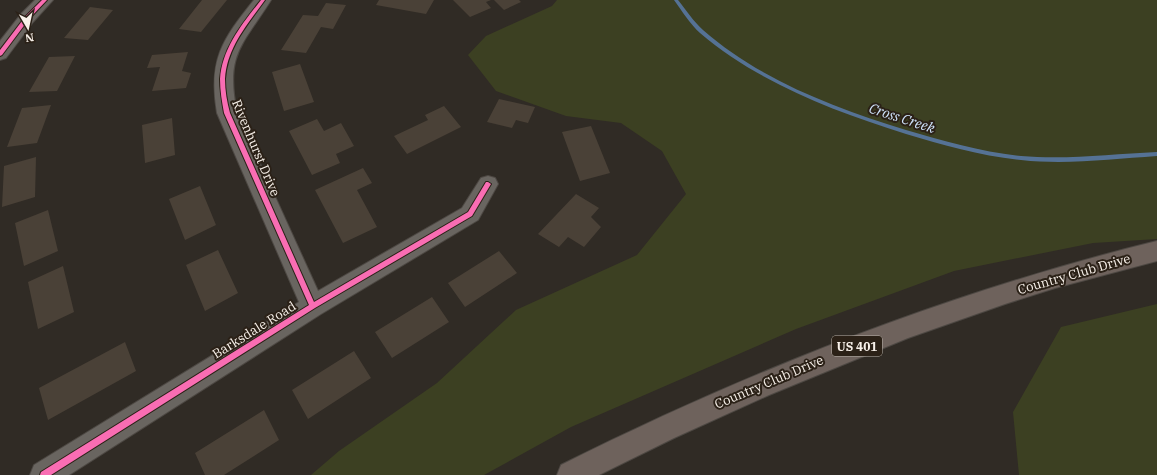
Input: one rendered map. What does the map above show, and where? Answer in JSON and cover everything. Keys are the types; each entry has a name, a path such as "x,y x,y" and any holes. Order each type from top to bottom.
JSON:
{"main road":[{"name":"Country Club Drive","path":"571,475 695,414 821,360 940,314 1066,274 1157,251"}],"street":[{"path":"0,54 27,18 45,0"},
{"name":"Rivenhurst Drive","path":"263,0 238,32 230,48 224,64 222,80 223,96 227,113 313,306"},
{"name":"Barksdale Road","path":"44,475 313,306 470,214 488,184"}],"green space":[{"path":"557,0 1157,0 1157,239 1093,243 954,271 796,329 571,427 484,475 311,475 339,451 437,383 516,310 637,255 686,194 662,151 621,123 566,116 496,91 468,55 486,36 552,6"},
{"path":"1157,304 1157,475 1019,475 1013,412 1061,327"}],"building":[{"path":"202,0 227,0 201,32 179,29"},
{"path":"379,0 434,0 426,14 376,5"},
{"path":"453,0 491,0 486,2 491,8 470,17"},
{"path":"494,0 519,0 521,2 504,10"},
{"path":"326,3 346,5 333,29 321,27 306,53 281,50 303,15 318,16"},
{"path":"90,7 113,10 88,40 64,38"},
{"path":"188,52 182,71 191,73 186,88 152,91 160,67 147,68 152,55"},
{"path":"75,56 57,91 29,92 49,57"},
{"path":"300,64 314,102 284,111 272,72"},
{"path":"499,99 535,107 528,123 516,120 512,128 487,122"},
{"path":"51,105 37,143 7,147 22,108"},
{"path":"444,106 461,127 407,154 394,136 428,120 425,115"},
{"path":"172,118 175,155 145,163 142,125"},
{"path":"317,119 324,131 341,123 354,146 336,154 340,163 312,175 289,131"},
{"path":"591,126 610,173 580,181 562,132"},
{"path":"36,157 35,197 2,207 4,166"},
{"path":"363,168 372,183 357,190 377,227 343,243 315,190"},
{"path":"200,186 216,225 185,240 169,199"},
{"path":"576,194 599,208 591,217 601,227 584,247 568,237 559,247 538,234"},
{"path":"48,210 58,251 24,266 15,223"},
{"path":"218,250 238,293 205,311 186,265"},
{"path":"499,251 517,273 465,307 448,283"},
{"path":"63,266 74,312 38,329 28,282"},
{"path":"432,297 449,322 392,358 375,332"},
{"path":"125,342 136,371 48,420 39,388"},
{"path":"354,351 371,378 308,419 292,390"},
{"path":"264,410 279,440 224,475 205,475 195,453"}],"waterway":[{"name":"Cross Creek","path":"676,0 701,31 723,48 768,77 817,100 894,128 973,150 1021,158 1055,160 1157,154"}],"cycle path":[{"path":"0,54 27,18 45,0"},
{"path":"263,0 235,39 229,52 223,79 224,95 227,113 313,306"},
{"path":"44,475 313,306 470,214 488,184"}]}
